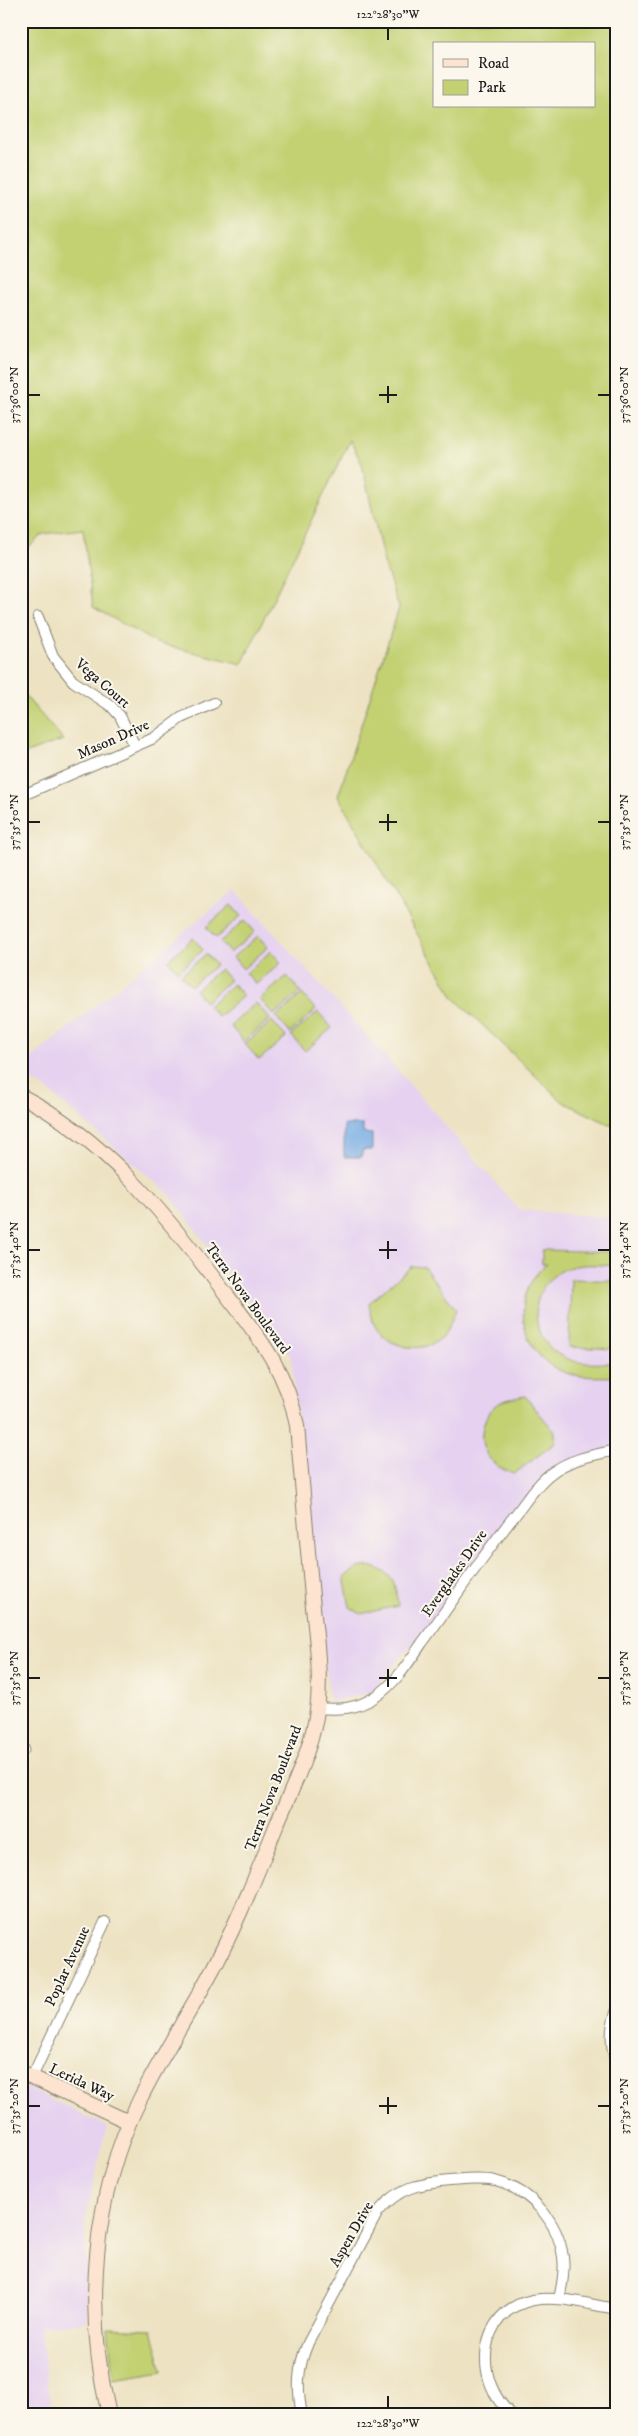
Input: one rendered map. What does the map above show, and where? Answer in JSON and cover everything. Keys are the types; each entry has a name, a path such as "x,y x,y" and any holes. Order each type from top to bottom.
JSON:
{"street":[{"name":"Vega Court","path":"38,616 53,656 77,684 111,706 120,716 135,746"},
{"name":"Mason Drive","path":"21,796 163,733 187,715 214,703"},
{"name":"Terra Nova Boulevard","path":"21,1096 52,1114 89,1140 162,1211 262,1342 281,1372 294,1407 297,1426 317,1652 317,1708 304,1759 244,1904 215,1965 150,2080 129,2122 105,2203 96,2271 97,2342 109,2415"},
{"name":"Everglades Drive","path":"317,1708 340,1710 352,1708 376,1696 388,1686 431,1632 488,1549 539,1484 563,1465 577,1459 617,1450"},
{"name":"Poplar Avenue","path":"26,2074 105,1922"},
{"path":"617,2010 611,2033 617,2065"},
{"name":"Lerida Way","path":"26,2074 129,2122"},
{"name":"Aspen Drive","path":"302,2415 297,2382 305,2349 378,2212 390,2199 406,2190 426,2184 482,2179 495,2181 520,2191 541,2209 556,2232 563,2257 559,2299"},
{"path":"512,2415 496,2398 486,2375 486,2349 496,2323 518,2305 544,2298 617,2309"}],"shaded area":[{"path":"235,890 400,1073 519,1210 617,1218 617,1451 560,1466 372,1692 330,1702 291,1357 169,1194 45,1088 21,1074 21,1067"},
{"path":"21,2085 107,2126 85,2220 87,2322 40,2326 53,2415 21,2415"}],"green space":[{"path":"21,21 617,21 617,1128 563,1102 454,998 338,796 399,608 384,563 362,464 350,440 242,664 156,643 93,607 83,529 43,534 21,554"},
{"path":"21,691 63,740 21,755"},
{"path":"231,905 241,916 216,938 206,927"},
{"path":"245,920 255,932 230,953 220,942"},
{"path":"258,936 268,947 243,969 233,957"},
{"path":"193,938 203,950 178,971 168,960"},
{"path":"271,951 281,963 256,984 246,973"},
{"path":"206,954 216,965 191,986 181,975"},
{"path":"220,969 230,980 205,1002 195,990"},
{"path":"287,976 301,992 274,1015 260,999"},
{"path":"233,984 243,996 218,1017 208,1006"},
{"path":"302,994 316,1010 290,1033 276,1017"},
{"path":"256,1003 270,1019 244,1042 230,1026"},
{"path":"318,1012 332,1028 305,1051 291,1035"},
{"path":"272,1021 286,1037 259,1060 245,1044"},
{"path":"542,1250 617,1252 617,1266 574,1266 561,1271 549,1280 541,1291 536,1317 539,1330 555,1352 579,1362 617,1363 617,1377 580,1376 566,1373 545,1361 535,1349 527,1335 524,1305 528,1290 535,1276 547,1264 542,1264"},
{"path":"412,1266 424,1267 456,1309 442,1337 425,1347 414,1348 404,1346 385,1338 373,1322 369,1303"},
{"path":"571,1279 617,1281 617,1349 569,1347"},
{"path":"525,1396 555,1432 555,1443 514,1474 498,1466 486,1454 483,1447 482,1430 490,1410 506,1400"},
{"path":"369,1566 384,1572 392,1580 398,1606 361,1614 350,1607 344,1577 358,1568"},
{"path":"108,2328 152,2330 163,2371 113,2379"}],"water":[{"path":"344,1125 363,1125 363,1133 372,1134 372,1150 362,1150 362,1157 344,1157"}]}
